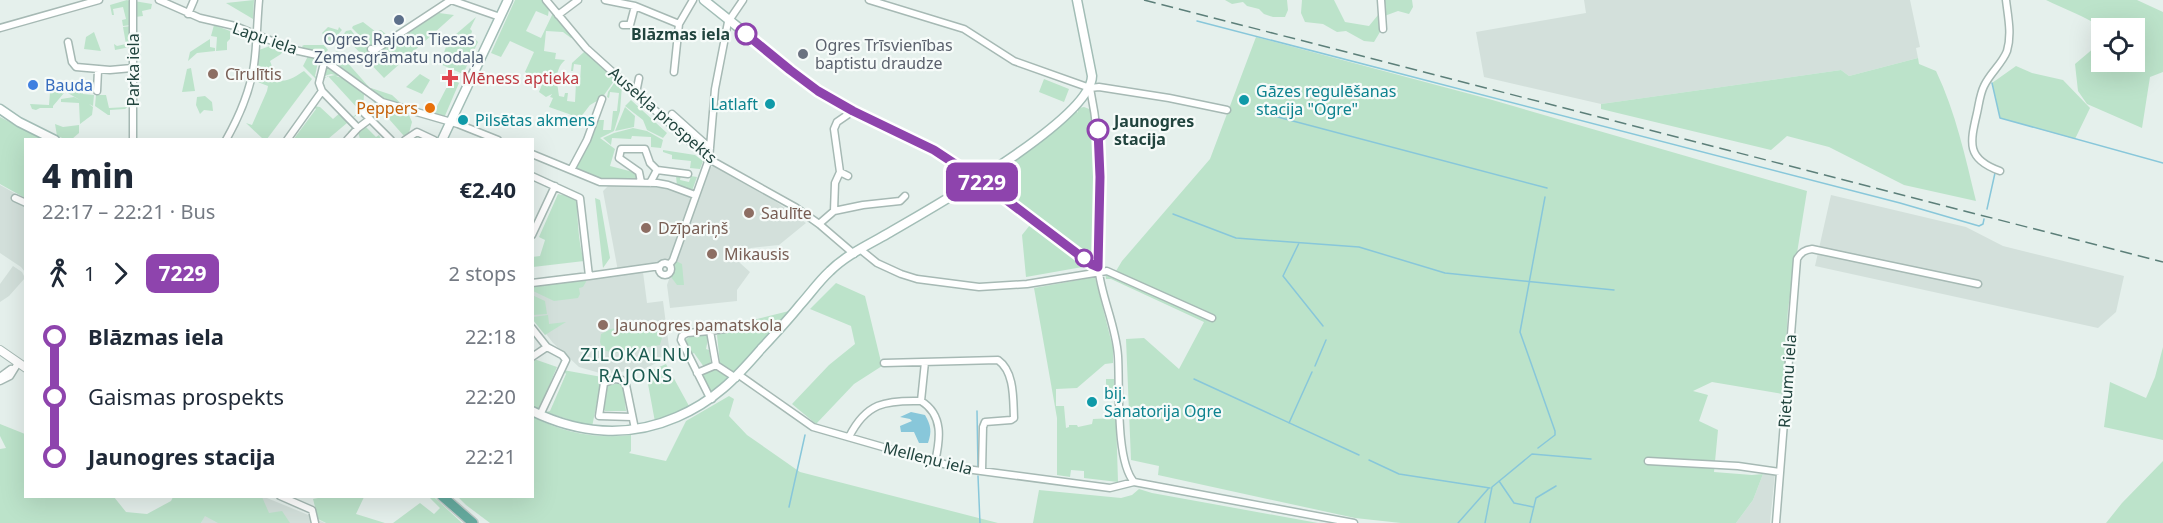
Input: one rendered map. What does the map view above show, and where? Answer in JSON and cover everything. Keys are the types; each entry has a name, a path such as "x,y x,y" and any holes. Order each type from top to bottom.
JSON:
{"main road":[{"path":"443,138 508,0"},
{"path":"704,0 818,91 853,111 928,146 977,180"},
{"path":"536,413 566,425 592,430 635,429 654,426 675,418 712,399 738,376 828,272 977,180 1041,135 1076,105 1090,88 1091,69 1077,0"},
{"path":"0,109 19,122 51,138"},
{"path":"444,498 473,523"}],"street":[{"path":"0,28 99,0"},
{"name":"Parka iela","path":"133,0 133,138"},
{"name":"Lapu iela","path":"159,0 188,14 235,26 290,49 317,55 382,102 451,122 493,138"},
{"path":"188,14 194,0"},
{"path":"227,138 236,121 254,67 259,0"},
{"path":"371,49 375,50 393,39 451,0 500,17"},
{"name":"Ausekļa prospekts","path":"546,0 586,48 709,159 779,198 857,252 877,263 917,279 979,287 1042,282 1098,269"},
{"path":"558,15 578,0"},
{"path":"605,0 635,6 679,24"},
{"path":"674,72 679,24 693,0"},
{"path":"660,266 660,273 668,277 709,159 715,89 729,19 743,0"},
{"path":"869,0 964,29 1014,61 1090,88 1099,87 1169,98 1227,110"},
{"path":"1381,0 1383,29"},
{"path":"2000,171 1981,162 1973,152 1972,140 1983,90 2003,58 2009,43 2006,0"},
{"path":"623,24 630,25 635,6"},
{"path":"68,42 72,62 76,67 98,70 132,68"},
{"path":"325,59 319,83 322,92 358,128"},
{"path":"97,91 98,70"},
{"path":"636,93 639,78"},
{"path":"1090,88 1096,112 1100,177 1098,269 1118,353 1122,441 1125,465 1130,477 1134,482 1354,523"},
{"path":"288,138 322,92"},
{"path":"571,170 587,140 602,99"},
{"path":"834,212 835,183 840,172 834,129 837,122 853,111"},
{"path":"363,112 389,138"},
{"path":"672,114 710,148"},
{"path":"350,138 370,119"},
{"path":"408,138 417,132 429,138"},
{"path":"641,182 639,172 618,158 621,149 645,149 650,164 657,170 688,174"},
{"path":"534,155 600,182 641,182 668,185 695,195"},
{"path":"650,183 657,170"},
{"path":"840,172 848,177"},
{"path":"534,177 581,200 589,276"},
{"path":"977,180 1098,269 1114,273 1212,318"},
{"path":"534,231 555,186"},
{"path":"819,224 834,212 864,205 900,201 905,196"},
{"path":"15,198 24,202"},
{"name":"Rietumu iela","path":"1776,523 1797,259 1805,250 1812,249 1978,284"},
{"path":"534,283 671,263"},
{"path":"712,399 681,340 682,336 687,333 725,329"},
{"path":"534,331 547,347 566,360 536,413"},
{"path":"697,373 716,364 710,331"},
{"path":"534,356 547,347"},
{"path":"0,350 16,366 24,368"},
{"path":"884,363 998,360 1004,364 1012,388 1014,418 985,422 982,471"},
{"path":"921,401 925,362"},
{"name":"Melleņu iela","path":"716,364 738,376 809,425 935,462 982,471 1110,488 1134,482"},
{"path":"0,379 7,378 16,366"},
{"path":"632,417 599,416 604,383 615,379 622,380 626,385 635,429"},
{"path":"849,437 863,414 873,408 898,401 921,401 933,412 939,427 940,443 935,462"},
{"path":"1648,460 1738,466 1780,472"},
{"path":"285,498 312,510 315,523"}],"shaded area":[{"path":"1584,0 1910,0 1920,47 1916,48 1918,58 1849,76 1841,70 1601,104 1484,77 1476,32 1586,13"},
{"path":"713,166 759,190 806,223 779,245 751,248 740,263 750,272 737,290 737,301 670,308 667,285 708,169"},
{"path":"0,185 24,198 24,271 0,253"},
{"name":"Dzīpariņš","path":"609,185 668,188 693,196 671,259 618,271 603,191"},
{"path":"1831,195 1966,227 2003,246 2124,276 2116,312 2098,328 1815,266"},
{"path":"13,266 24,276 24,279 9,296 0,302 0,284"},
{"name":"Jaunogres pamatskola","path":"643,272 647,303 663,301 669,347 667,358 644,369 603,374 579,367 553,343 534,318 534,287"},
{"path":"1775,473 1770,523 1736,523 1753,500 1763,474"},
{"path":"214,498 267,498 325,523 201,523"}],"green space":[{"path":"254,0 253,19 226,3"},
{"path":"515,0 542,0 549,9 548,16 536,11 526,31 541,38 553,13 574,36 571,38 563,32 546,31 544,51 556,53 555,59 565,60 558,72 559,96 564,97 565,93 568,93 567,101 575,102 576,83 580,83 581,65 574,64 573,71 571,71 572,63 584,52 616,78 602,98 590,105 580,118 549,107 553,98 550,97 552,94 546,97 539,92 543,82 525,72 534,52 510,41 501,57 491,53"},
{"path":"1225,0 1287,0 1288,10 1285,17 1273,17 1243,2 1232,4"},
{"path":"1302,0 1334,0 1345,22 1369,26 1378,15 1384,13 1383,0 1412,0 1413,7 1409,14 1398,11 1379,18 1380,32 1374,42 1364,41 1346,31 1337,32 1323,24 1305,22 1301,13"},
{"path":"2046,0 2137,0 2163,12 2163,72 2150,77 2142,128 2087,104 2078,91 2075,64 2091,50 2091,72 2145,72 2145,18 2091,18 2091,21"},
{"path":"130,1 131,25 123,26 122,20 126,19 123,7 113,9 114,15 112,15 110,5"},
{"path":"134,1 152,4 151,9 142,11 143,16 135,17"},
{"path":"439,13 454,15 384,78 345,37 339,43 342,47 339,49 335,44 346,31 351,30 360,42 374,53"},
{"path":"476,17 470,29 471,35 478,42 463,74 440,64 448,41"},
{"path":"363,22 376,32 381,30 388,36 374,45 369,45 352,28"},
{"path":"214,25 230,31 227,50 216,51 217,37 211,36"},
{"path":"131,26 130,47 115,50 114,44 117,46 126,44 123,27"},
{"path":"328,27 338,30 339,27 342,30 331,42 322,33"},
{"path":"94,32 101,51 84,49 86,37"},
{"path":"1256,37 1489,99 1807,191 1788,309 1783,394 1712,382 1693,391 1708,395 1699,421 1718,430 1714,472 1763,474 1753,500 1736,523 1401,523 1355,518 1158,475 1159,466 1131,460 1126,339 1144,338 1179,369 1204,322 1111,279 1106,279 1105,270 1116,271 1122,261 1210,159"},
{"path":"210,39 210,47 215,48 215,51 197,53 188,61 190,52"},
{"path":"324,45 328,50 324,54 304,49 302,46"},
{"path":"270,46 284,49 281,54 270,61 277,80 288,80 304,71 312,79 268,138 262,138 246,123 252,125 268,86 255,81 259,50"},
{"path":"337,51 369,87 369,88 329,58"},
{"path":"308,56 322,62 318,62 316,79 303,66"},
{"path":"1918,58 1919,64 1936,71 1943,87 1959,135 1976,201 1904,185 1829,147 1787,136 1771,150 1601,109 1601,104 1841,70 1849,76"},
{"path":"325,64 341,76 336,76 345,79 364,94 363,111 351,119 347,116 350,114 353,117 360,111 328,76 335,75 331,74 321,77"},
{"path":"2016,66 2032,73 2063,80 2090,108 2075,139 2000,118 1992,83"},
{"path":"191,68 195,91 182,92 187,69"},
{"path":"420,74 430,80 422,94 406,87"},
{"path":"83,77 83,94 94,95 93,106 89,104 93,107 92,115 80,124 79,103 61,102 61,99 74,97 80,100 66,92"},
{"path":"327,77 321,81 325,86 322,89 320,86 321,78"},
{"path":"451,79 459,83 444,118 433,112"},
{"path":"617,79 622,85 620,111 614,131 600,138 615,149 610,166 637,173 640,181 600,180 577,170 576,166 594,133 598,120 604,120 603,130 611,130 613,111 617,111 619,93 610,92 609,98 607,97"},
{"path":"1044,79 1069,89 1064,102 1039,92"},
{"path":"371,88 392,95 405,107 384,99 369,90"},
{"path":"50,92 64,93 53,108 32,109 30,104 49,105"},
{"path":"96,95 106,95 109,108 128,107 110,110 110,115 108,115 95,106"},
{"path":"205,96 212,102 213,111 204,110 200,114 196,105 197,97"},
{"path":"631,100 667,133 663,138 647,130 643,120 625,106"},
{"path":"373,101 409,115 412,122 409,133 404,136"},
{"path":"313,106 320,107 333,119 341,112 354,128 350,135 348,132 352,128 347,123 329,138 294,138 316,109"},
{"path":"625,107 635,116 634,127 615,131"},
{"path":"1084,107 1092,110 1099,174 1096,252 1094,256 1089,249 1092,256 1090,257 986,182 986,179 993,184 986,177 1076,109 1078,113 1078,108"},
{"path":"0,117 41,138 24,138 24,197 0,184"},
{"path":"55,124 63,127 79,125 79,133 73,138 57,136"},
{"path":"365,126 376,137 379,135 380,138 360,138 358,132"},
{"path":"633,128 647,131 663,140 661,148 651,147 651,137 612,138 611,145 603,138"},
{"path":"663,150 695,155 703,161 700,169 690,168 691,161 672,159 672,155"},
{"path":"681,175 680,180 689,182 691,176 697,177 692,191 677,186 676,176"},
{"path":"558,194 577,198 580,205 577,208 578,222 584,261 534,267 534,257 540,256 545,240 539,237"},
{"path":"595,198 600,200 610,258 603,268"},
{"path":"1030,225 1088,266 1026,277 1022,235"},
{"path":"676,261 682,264 684,285 677,285 671,277"},
{"path":"1095,277 1113,348 1113,363 1105,364 1077,388 1056,389 1056,406 1064,406 1066,428 1069,425 1078,427 1092,424 1093,419 1116,418 1118,482 1084,478 1084,471 1071,470 1070,477 1057,475 1057,418 1034,288"},
{"path":"587,280 583,287 579,288 578,298 554,301 534,291 534,286"},
{"path":"836,283 865,296 882,366 854,384 816,424 792,404 829,365 855,344 851,326 810,309"},
{"path":"534,296 545,301 547,314 534,315"},
{"path":"789,311 734,372 720,364 717,335 729,326"},
{"path":"548,315 549,324 566,322 545,335 534,321 534,317"},
{"path":"652,323 661,329 663,334 660,345 614,353 603,350 600,342 601,334 611,329"},
{"path":"693,334 709,334 706,349 709,350 711,364 704,367 694,353 690,355 684,341"},
{"path":"2163,347 2163,440 2104,427 2110,382 2146,398 2155,377"},
{"path":"534,359 557,367 539,410 534,407"},
{"path":"666,364 689,406 655,422 646,373"},
{"path":"714,368 730,377 709,393 701,374"},
{"path":"563,370 602,377 592,427 546,412 550,411 566,374"},
{"path":"1106,379 1114,379 1114,399 1106,399"},
{"path":"619,383 623,385 626,411 605,411 607,386"},
{"path":"729,396 734,399 729,416 747,435 800,472 998,523 490,523 459,498 534,498 534,417 580,434 631,435 629,453 666,461 686,421"},
{"path":"0,424 24,434 24,498 115,498 126,512 147,514 172,498 262,498 269,513 282,511 290,523 218,523 205,516 201,523 0,523 0,449 6,448 0,436"},
{"path":"2163,461 2163,523 2106,523 2122,503"},
{"path":"1139,489 1318,523 1033,523 1039,490 1121,498 1132,495"},
{"path":"364,498 356,514 385,523 326,523 318,519 313,499"},
{"path":"430,498 435,498 462,523 393,523 420,503 434,514 440,508"}],"water":[{"path":"911,412 925,415 929,422 928,443 919,443 914,432 901,432 900,426 912,421 900,417"}],"waterway":[{"path":"1197,21 1900,203 1979,226 1983,224 1984,219"},
{"path":"1992,83 2000,118 2163,163"},
{"path":"1274,116 1547,188"},
{"path":"1987,209 1995,173"},
{"path":"1538,448 1555,435 1555,431 1520,332 1545,197"},
{"path":"1173,214 1236,238 1359,247 1445,273 1614,290"},
{"path":"1299,243 1283,276 1323,326"},
{"path":"1315,366 1326,340"},
{"path":"1289,423 1312,372"},
{"path":"1194,379 1359,455"},
{"path":"977,411 978,468"},
{"path":"789,507 805,435"},
{"path":"1485,523 1492,487 1532,454 1591,459"},
{"path":"1369,460 1399,474 1490,488"},
{"path":"978,476 980,523"},
{"path":"1499,481 1514,503 1533,507"},
{"path":"1530,523 1536,498 1556,486"},
{"path":"1458,523 1488,489"}],"railway":[{"path":"1144,0 2163,262"}],"bus line":[{"name":"7229","path":"746,34 818,91 853,111 934,150 984,183 1098,267 1100,210 1098,130"}],"place":[{"name":"Ogres Rajona Tiesas Zemesgrāmatu nodaļa","path":"399,20"},
{"name":"Blāzmas iela","path":"746,34"},
{"name":"Ogres Trīsvienības baptistu draudze","path":"803,54"},
{"name":"Cīrulītis","path":"213,74"},
{"name":"Mēness aptieka","path":"450,78"},
{"name":"Bauda","path":"33,85"},
{"name":"Gāzes regulēšanas stacija \"Ogre\"","path":"1244,100"},
{"name":"Latlaft","path":"770,104"},
{"name":"Peppers","path":"430,108"},
{"name":"Pilsētas akmens","path":"463,120"},
{"name":"Jaunogres stacija","path":"1098,130"},
{"name":"Saulīte","path":"749,213"},
{"name":"Dzīpariņš","path":"646,228"},
{"name":"Mikausis","path":"712,254"},
{"name":"Jaunogres pamatskola","path":"603,325"},
{"name":"bij. Sanatorija Ogre","path":"1092,402"}],"district":[{"name":"ZILOKALNU RAJONS","path":"636,365"}]}
